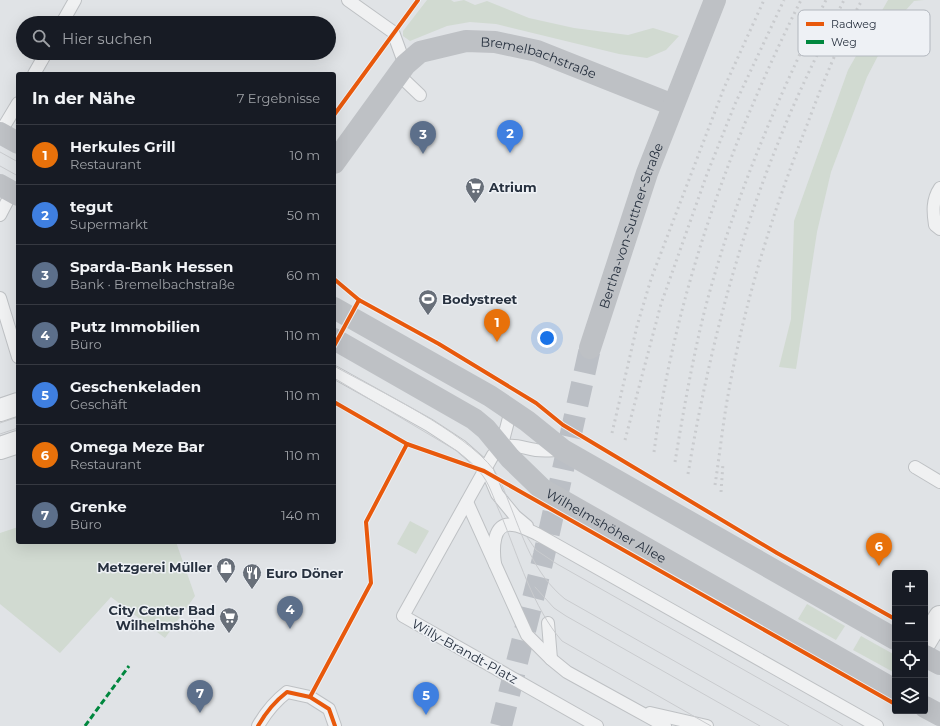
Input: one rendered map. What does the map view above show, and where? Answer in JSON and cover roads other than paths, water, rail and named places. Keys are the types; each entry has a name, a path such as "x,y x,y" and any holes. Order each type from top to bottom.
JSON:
{"main road":[{"name":"Bertha-von-Suttner-Straße","path":"590,348 647,173 715,0"},
{"name":"Bremelbachstraße","path":"336,160 401,70 420,52 439,46 466,41 495,42 537,50 673,105"},
{"path":"0,133 16,143"},
{"path":"336,309 511,410 563,450 892,637"},
{"name":"Wilhelmshöher Allee","path":"336,340 474,419 486,429 510,458 542,489 892,688"},
{"path":"928,658 940,664"},
{"path":"928,709 940,715"}],"street":[{"path":"0,410 16,405"},
{"path":"0,448 16,443"},
{"path":"928,637 940,617"}],"lane":[{"path":"66,16 75,0"},
{"path":"348,0 393,32 401,70 420,95"},
{"path":"35,72 42,60"},
{"path":"0,133 16,106"},
{"path":"940,188 936,194 933,210 935,226 940,229"},
{"path":"0,215 10,190"},
{"path":"0,298 16,350"},
{"path":"336,373 429,425 461,446 486,468 497,494 515,516 537,534"},
{"path":"511,410 501,448 493,456 467,502 528,635 551,659 567,672 665,726"},
{"path":"501,448 514,445 537,450 563,450"},
{"path":"915,467 940,482"},
{"name":"Willy-Brandt-Platz","path":"467,502 403,616 598,726"},
{"path":"495,564 494,544 497,533 502,527 513,525 537,534 877,726"},
{"path":"548,623 551,659"},
{"path":"258,726 274,702 287,692 313,692 329,709 335,726"},
{"path":"635,709 707,726"}],"tunnel":[{"path":"501,726 544,555 590,348"}],"tram line":[{"path":"0,152 16,161"},
{"path":"0,166 16,175"},
{"path":"336,367 396,399 442,426 480,455 494,470 498,477 524,541 537,566 554,589 565,599 789,726"},
{"path":"336,379 457,451 477,469 486,480 491,490 534,597 552,628 562,641 711,726"},
{"path":"0,423 16,418"},
{"path":"0,434 16,429"},
{"path":"527,537 536,550 557,564 843,726"},
{"path":"535,587 554,608 566,616 760,726"}],"railway":[{"path":"612,433 637,326 651,279 724,88 764,0"},
{"path":"625,440 661,304 707,174 735,104 784,0"},
{"path":"654,452 663,393 676,335 691,277 709,220 751,108 801,0"},
{"path":"821,10 826,0"},
{"path":"839,10 844,0"},
{"path":"857,10 862,0"},
{"path":"675,462 688,388 704,313 715,272 757,154 799,56"},
{"path":"688,474 713,348 748,224 785,125 817,56"},
{"path":"715,485 726,407 740,335 749,299 781,194 819,93 835,56"},
{"path":"721,492 723,463"}],"place":[{"name":"tegut","path":"510,153"},
{"name":"Sparda-Bank Hessen","path":"423,154"},
{"name":"Atrium","path":"475,204"},
{"name":"Bodystreet","path":"428,316"},
{"name":"Herkules Grill","path":"497,342"},
{"name":"Omega Meze Bar","path":"879,566"},
{"name":"Metzgerei Müller","path":"226,584"},
{"name":"Euro Döner","path":"252,590"},
{"name":"Putz Immobilien","path":"290,629"},
{"name":"City Center Bad Wilhelmshöhe","path":"229,634"},
{"name":"Grenke","path":"200,713"},
{"name":"Geschenkeladen","path":"426,715"}]}
